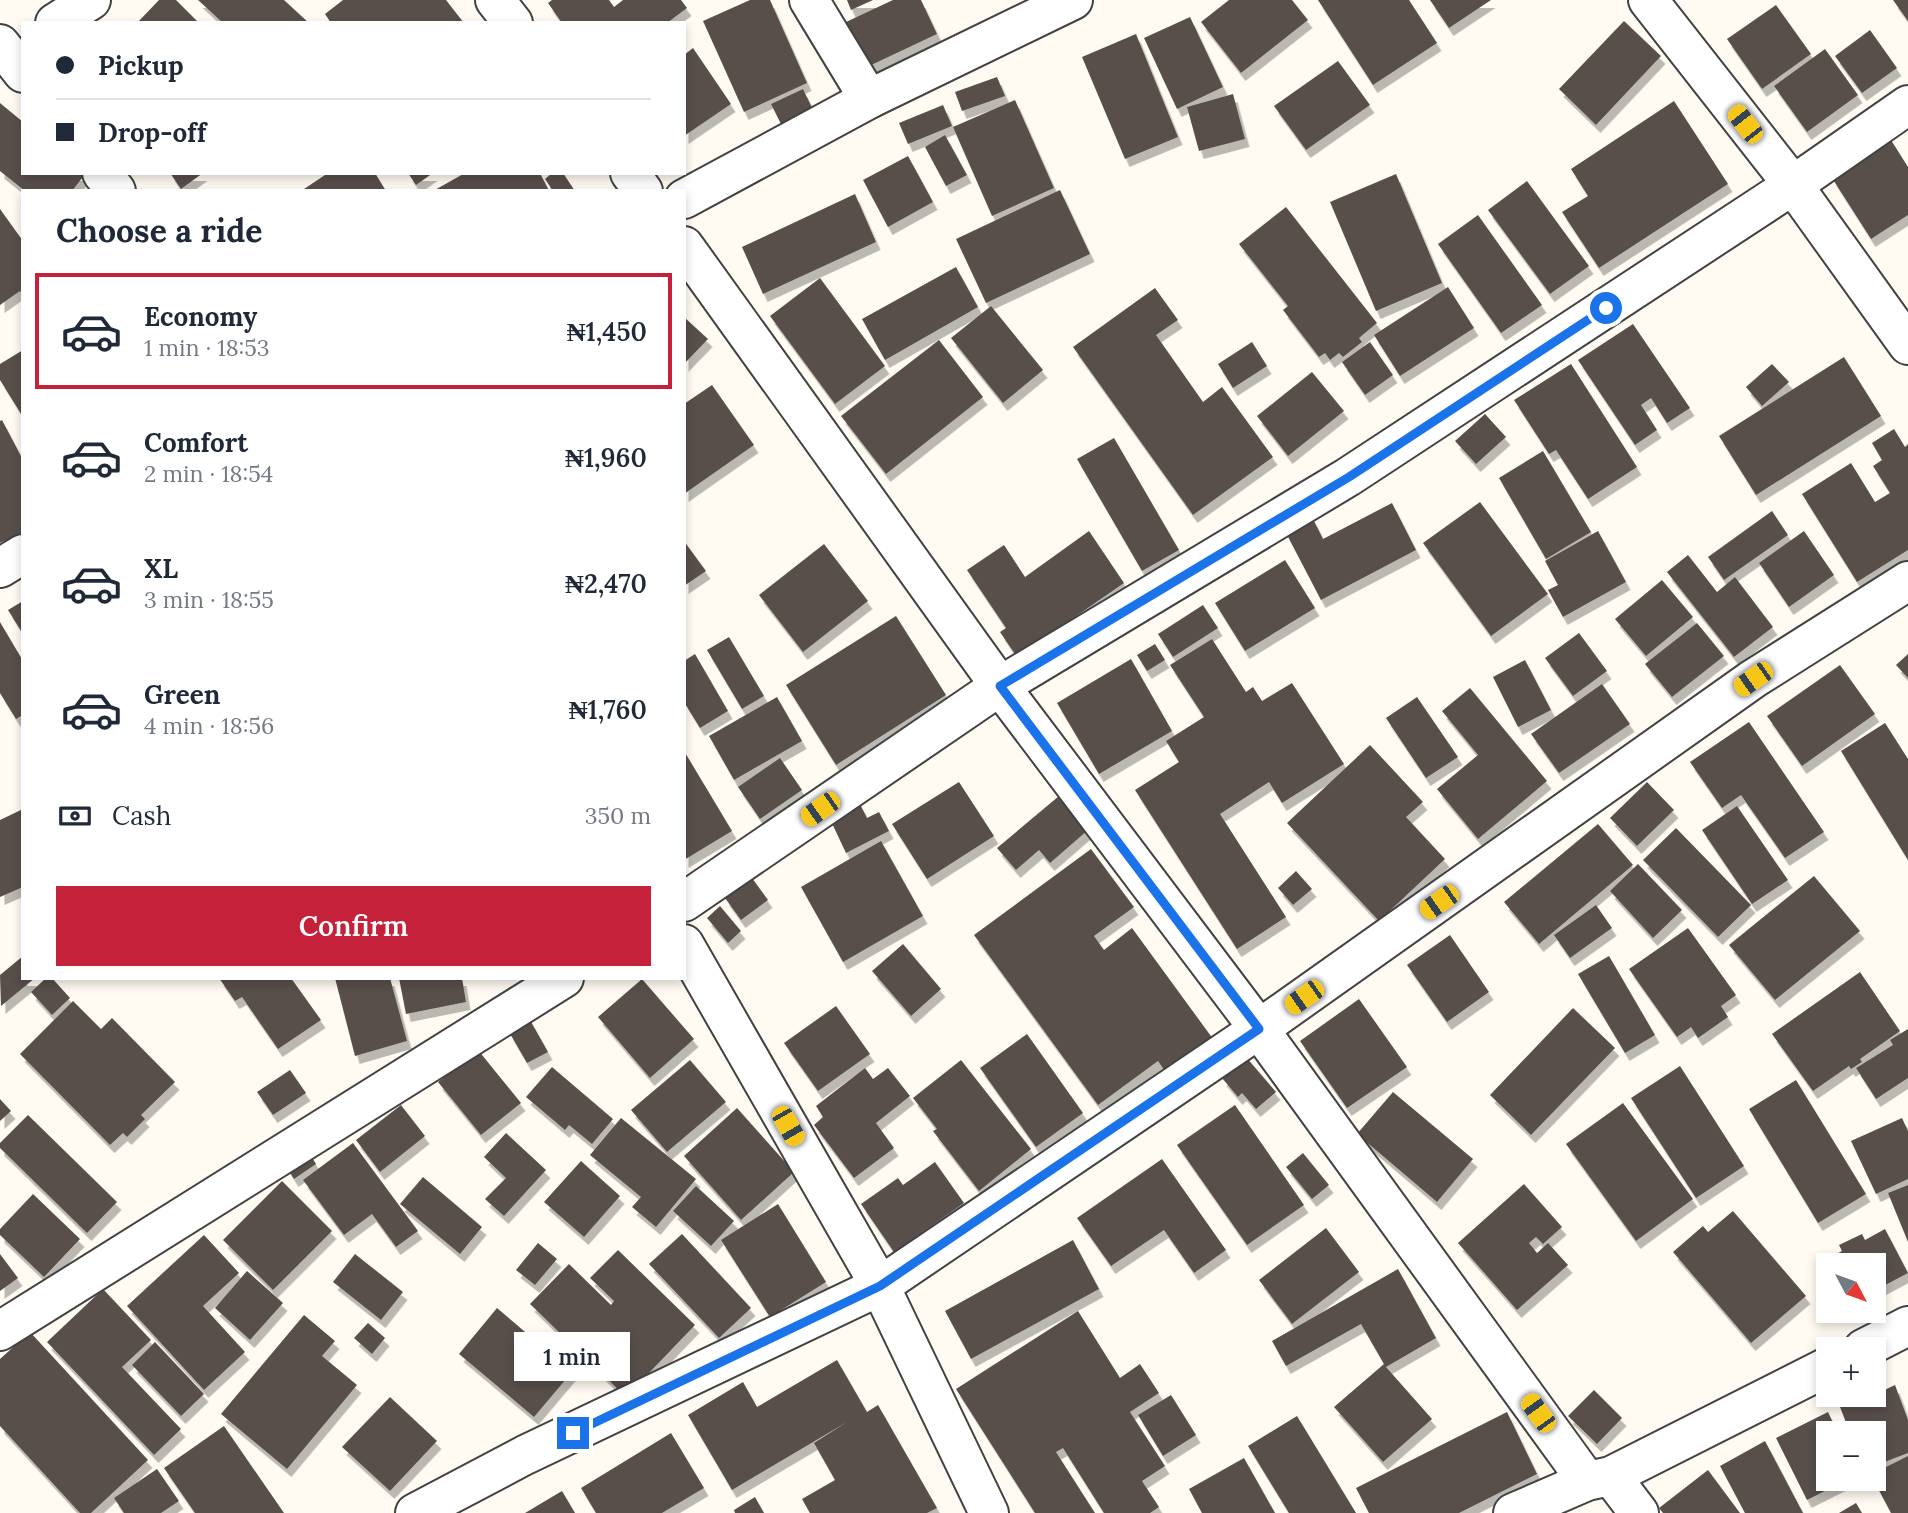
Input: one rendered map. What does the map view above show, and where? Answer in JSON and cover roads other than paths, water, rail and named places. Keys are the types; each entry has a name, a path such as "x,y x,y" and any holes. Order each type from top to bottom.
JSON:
{"street":[{"path":"58,21 91,0"},
{"path":"495,0 511,21"},
{"path":"809,0 869,99"},
{"path":"686,198 869,99 1073,0"},
{"path":"1648,0 1793,186 1908,345"},
{"path":"686,901 1000,686 1349,477 1793,186 1908,106"},
{"path":"104,175 114,189"},
{"path":"686,249 1000,686 1599,1478 1639,1513"},
{"path":"0,568 21,555"},
{"path":"415,1513 538,1449 880,1286 1259,1029 1753,679 1908,581"},
{"path":"686,947 880,1286 989,1513"},
{"path":"0,1331 561,980"},
{"path":"1886,1337 1908,1326"},
{"path":"1513,1513 1599,1478 1816,1372"}]}
